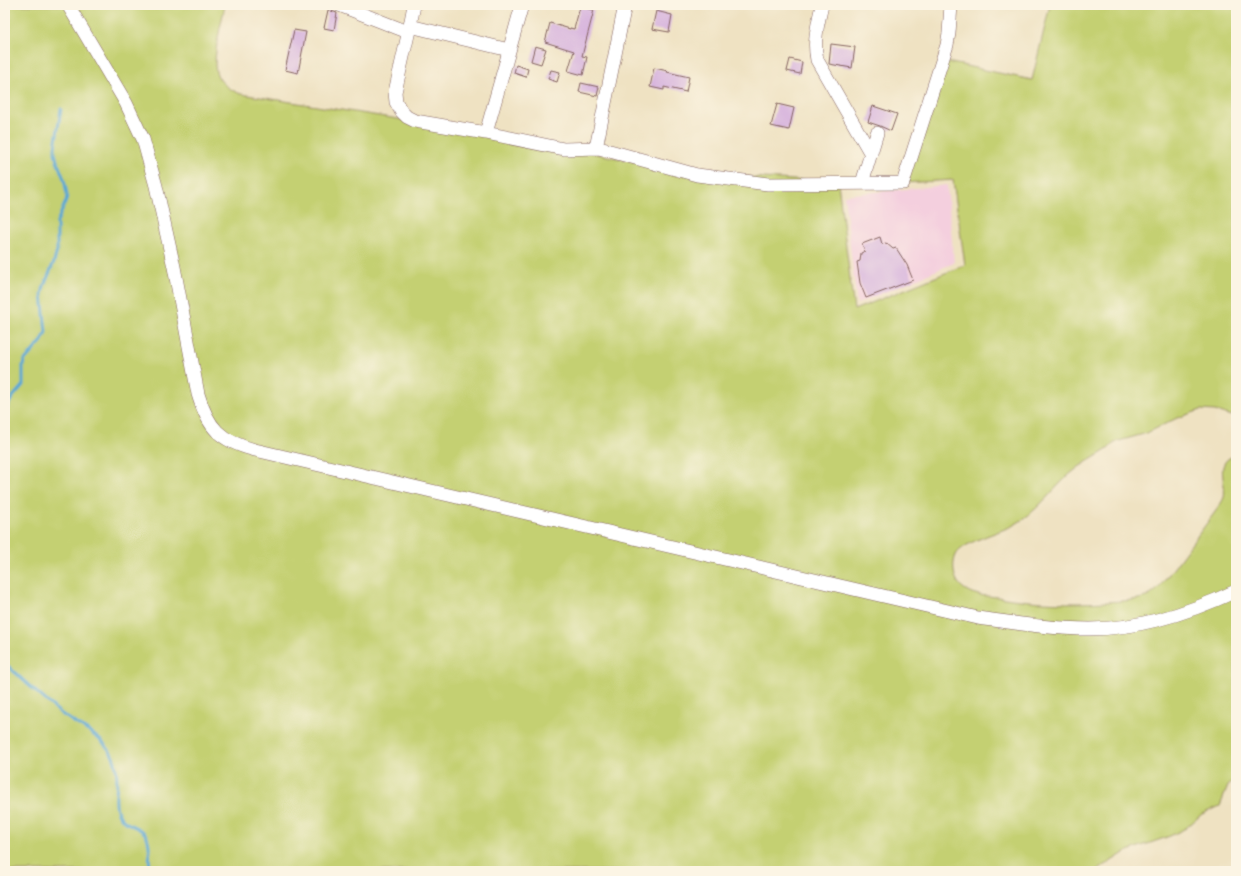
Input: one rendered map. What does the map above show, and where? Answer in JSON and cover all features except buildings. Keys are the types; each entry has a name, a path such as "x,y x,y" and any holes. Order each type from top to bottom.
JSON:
{"street":[{"path":"68,5 126,102 143,139 156,186 174,267 202,408 212,426 235,444 255,450 978,618 1067,628 1112,628 1170,616 1194,609 1236,591"},
{"path":"339,5 410,29 509,50"},
{"path":"414,5 410,29 395,92 396,102 401,111 407,117 415,121 564,149 572,150 596,148 688,173 768,184 903,183 947,45 951,5"},
{"path":"486,134 522,5"},
{"path":"596,148 625,5"},
{"path":"822,5 815,42 817,60 871,154"},
{"path":"862,183 877,133"}],"shaded area":[{"path":"947,185 954,263 857,304 844,195"}],"green space":[{"path":"5,5 225,5 216,48 216,72 223,83 241,94 486,133 579,150 688,173 838,183 854,310 965,265 953,180 903,183 942,61 1032,80 1050,5 1236,5 1236,417 1215,411 1201,410 1177,418 1147,433 1113,444 1108,449 1074,470 1037,508 1022,520 1008,528 982,538 960,550 956,555 954,565 956,579 962,587 970,592 982,595 1025,601 1066,603 1122,601 1149,596 1160,586 1223,500 1223,467 1229,458 1236,455 1236,779 1228,786 1220,806 1202,814 1186,828 1170,836 1124,853 1096,871 5,871"}],"waterway":[{"path":"5,411 12,398 23,385 24,361 42,341 46,332 42,294 57,251 57,222 67,195 64,179 55,153 61,109"},
{"path":"5,663 59,712 90,732 110,751 114,759 116,770 117,810 119,816 123,820 140,829 146,835 149,843 150,871"}]}
